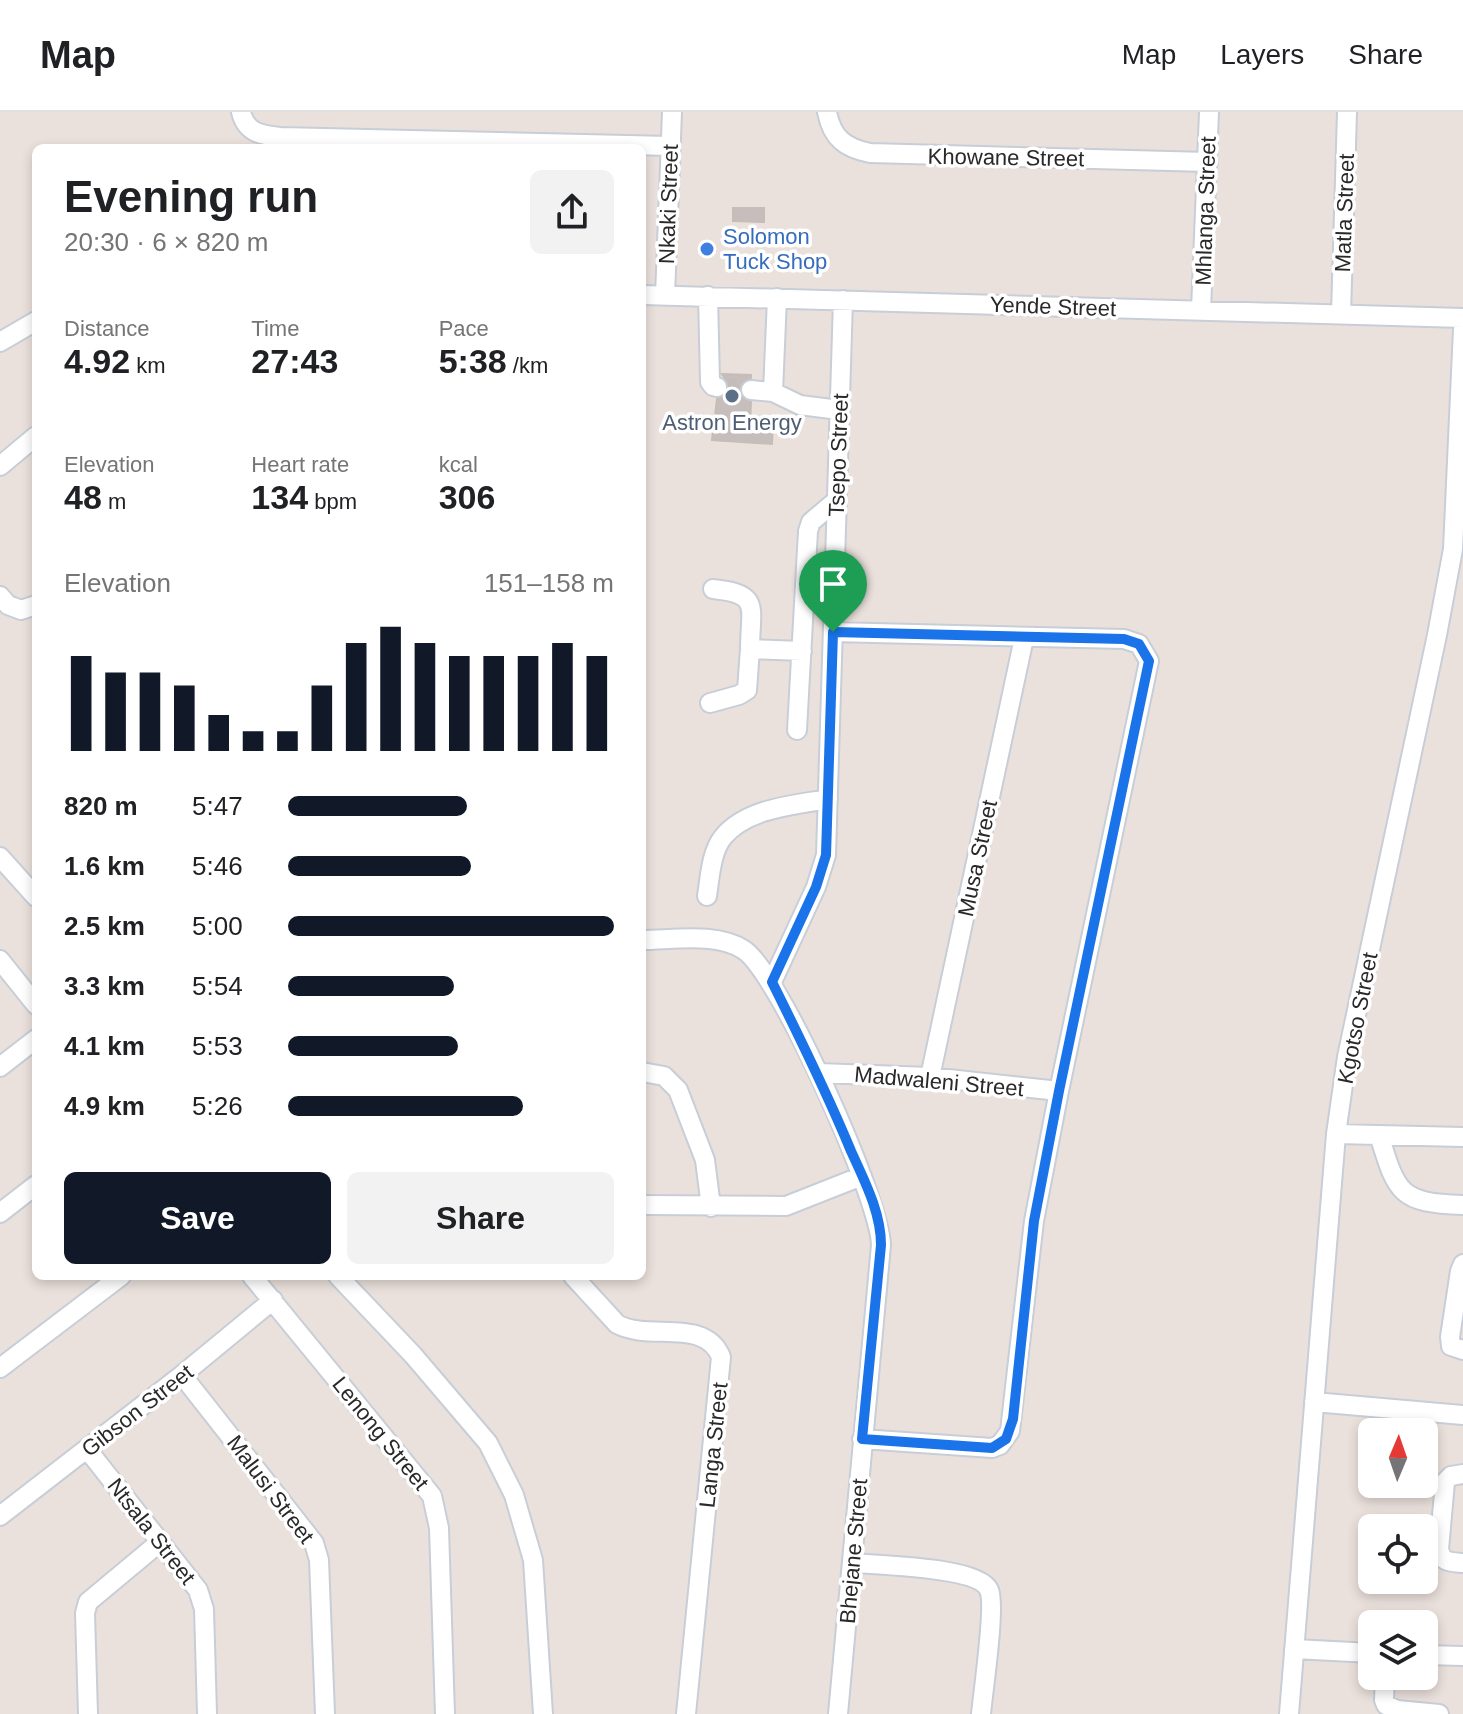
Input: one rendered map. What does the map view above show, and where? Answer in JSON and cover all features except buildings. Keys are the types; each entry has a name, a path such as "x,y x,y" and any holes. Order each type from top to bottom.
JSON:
{"street":[{"name":"Nkaki Street","path":"665,296 672,112"},
{"name":"Khowane Street","path":"827,112 831,127 844,145 870,153 1208,162"},
{"name":"Mhlanga Street","path":"1201,310 1209,112"},
{"name":"Matla Street","path":"1341,314 1347,112"},
{"path":"243,119 253,132 280,137 583,144"},
{"path":"646,145 670,146"},
{"name":"Yende Street","path":"646,295 1463,318"},
{"path":"708,296 710,382 717,387"},
{"path":"773,392 777,298"},
{"name":"Tsepo Street","path":"772,982 823,870 828,799 843,300"},
{"path":"0,342 32,323"},
{"name":"Kgotso Street","path":"1289,1714 1336,1134 1347,1057 1448,582 1456,513 1463,329"},
{"path":"751,390 773,392 800,405 839,410"},
{"path":"0,466 32,439"},
{"path":"797,730 808,531 811,522 837,500"},
{"path":"710,703 747,690 750,649 750,604 745,595 713,589"},
{"path":"0,596 14,609 32,607"},
{"path":"833,632 1124,639 1139,644 1149,661 1033,1230 1013,1419 1006,1439 992,1448 980,1449 862,1439"},
{"name":"Musa Street","path":"930,1077 1024,638"},
{"path":"750,649 802,651"},
{"path":"707,896 712,862 722,838 736,825 758,814 828,799"},
{"path":"0,857 32,893"},
{"name":"Bhejane Street","path":"646,940 702,940 733,945 753,958 772,982 818,1073 878,1220 881,1245 838,1714"},
{"path":"0,960 32,1000"},
{"path":"0,1067 32,1042"},
{"path":"646,1073 664,1076 678,1090 705,1160 711,1207"},
{"name":"Madwaleni Street","path":"818,1073 930,1077 1059,1091"},
{"path":"1336,1134 1463,1137"},
{"path":"1379,1135 1390,1172 1402,1191 1429,1204 1463,1205"},
{"path":"646,1205 786,1206 862,1176"},
{"path":"0,1213 32,1188"},
{"path":"1463,1264 1450,1337 1451,1346 1463,1350"},
{"path":"0,1368 116,1280"},
{"name":"Lenong Street","path":"256,1280 432,1496 439,1528 445,1714"},
{"path":"342,1280 413,1355 488,1443 514,1495 533,1560 543,1714"},
{"name":"Langa Street","path":"577,1280 617,1324 642,1332 702,1335 715,1344 721,1357 686,1714"},
{"name":"Gibson Street","path":"0,1516 273,1300"},
{"name":"Malusi Street","path":"182,1375 314,1543 319,1560 325,1714"},
{"path":"1314,1402 1463,1415"},
{"name":"Ntsala Street","path":"87,1449 194,1583 202,1598 207,1714"},
{"path":"1463,1474 1451,1476 1445,1482 1439,1549 1440,1557 1448,1562 1463,1563"},
{"path":"88,1714 85,1613 88,1602 160,1542"},
{"path":"852,1563 962,1573 984,1582 989,1590 991,1610 981,1714"},
{"path":"1294,1649 1358,1652"},
{"path":"1438,1655 1463,1656"},
{"path":"1384,1690 1386,1705 1410,1713 1439,1714"}],"tunnel":[{"path":"717,387 751,390"}],"place":[{"name":"Solomon Tuck Shop","path":"707,249"},
{"name":"Astron Energy","path":"732,396"}],"route":[{"path":"833,632 1124,639 1139,644 1149,661 1034,1221 1013,1419 1006,1439 992,1448 862,1439 881,1230 862,1176 818,1073 772,982 816,887 826,855 833,632"}]}
